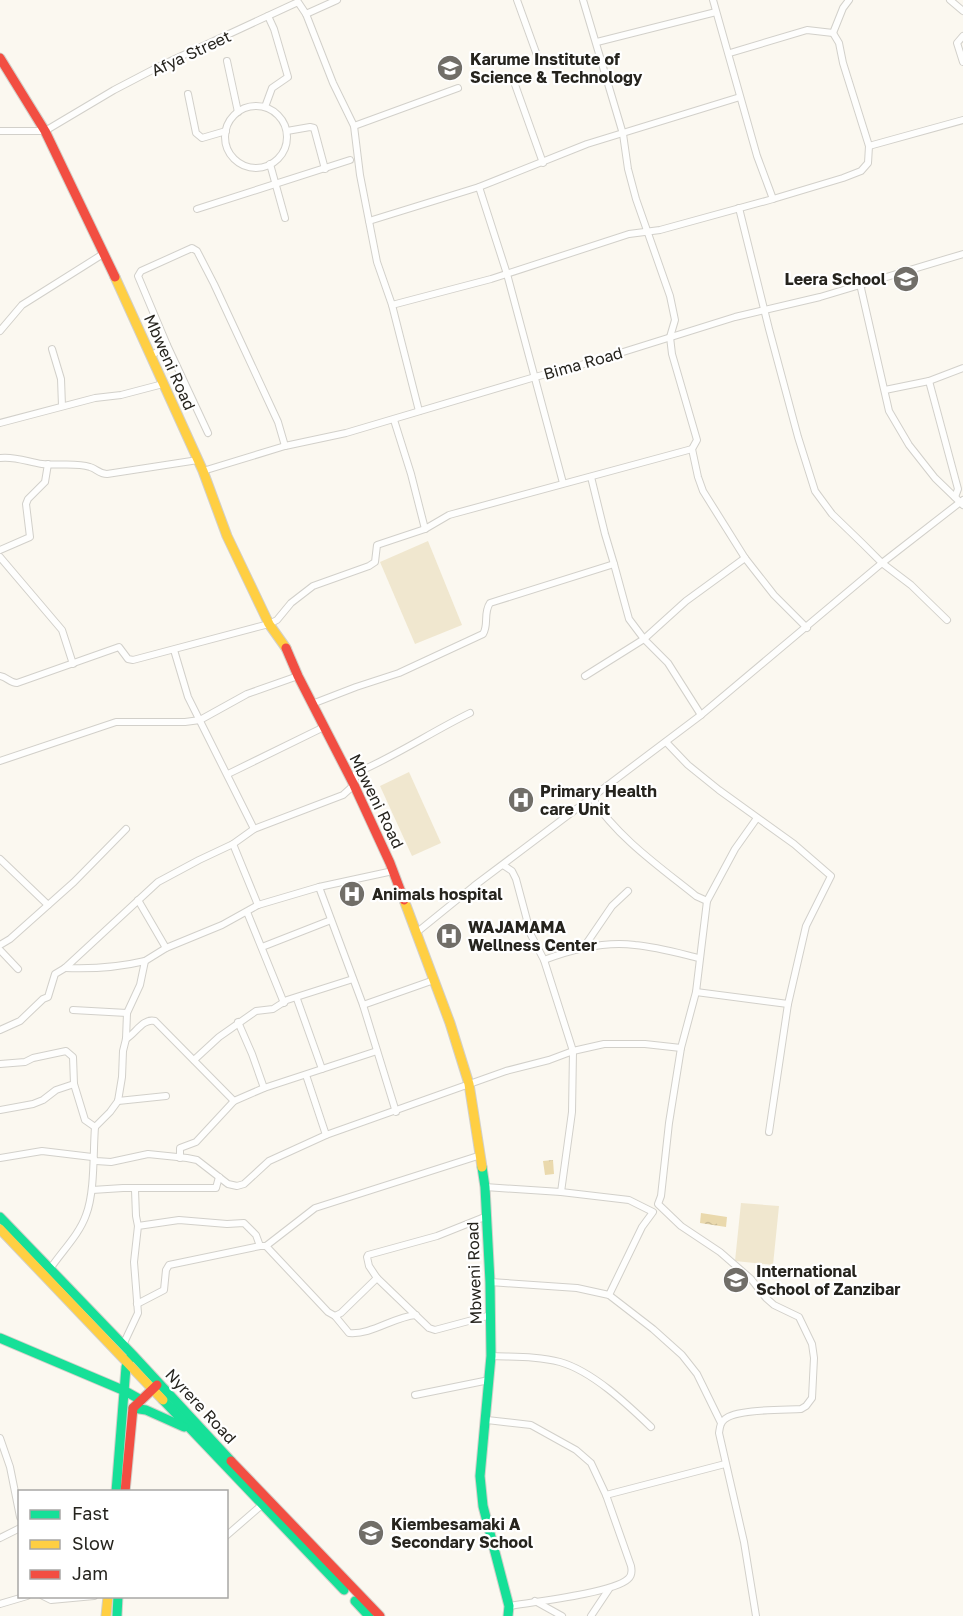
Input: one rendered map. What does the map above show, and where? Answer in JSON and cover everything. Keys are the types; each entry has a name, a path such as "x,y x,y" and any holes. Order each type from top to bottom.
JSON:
{"street":[{"path":"337,0 306,14 333,83 354,126 377,262 392,305 419,411"},
{"path":"518,0 538,58"},
{"path":"0,676 12,683 17,683 118,647 128,659 133,660 269,624 277,620 291,603 313,586 375,562 377,546 425,529 449,515 692,449 697,441 672,354 670,337 675,320 670,296 646,232 628,169 623,134 584,0"},
{"path":"713,0 730,53 757,156 773,199"},
{"path":"833,33 843,8 849,0"},
{"path":"950,0 963,10"},
{"name":"Afya Street","path":"45,132 114,90 298,2 306,14"},
{"path":"597,42 716,12"},
{"path":"265,107 272,88 288,76 268,16"},
{"path":"730,53 807,30 833,33"},
{"path":"392,305 447,292 629,234 672,228 812,188 861,171 868,163 869,146 839,43 833,33"},
{"path":"963,36 957,42 963,62"},
{"name":"Mbweni Road","path":"0,58 45,132 198,460 227,536 269,624 290,654 298,676 354,785 393,871 434,980 469,1084 485,1187 491,1315 487,1420 480,1476 483,1506 508,1611"},
{"path":"227,61 238,112"},
{"path":"513,79 543,163"},
{"path":"354,126 458,88"},
{"path":"188,94 196,134 202,138 226,131"},
{"path":"369,221 480,187 587,144 740,97"},
{"path":"254,106 265,107 280,116 287,131 285,148 279,158 270,164 253,167 237,161 227,148 226,131 230,120 238,112 254,106"},
{"path":"869,146 963,120"},
{"path":"287,131 314,128 325,169"},
{"path":"0,130 45,132"},
{"path":"197,209 350,160"},
{"path":"270,164 285,218"},
{"path":"480,187 507,273 563,483"},
{"path":"739,208 798,437 815,491 832,514 882,563 911,585 947,620"},
{"path":"208,433 138,276 141,271 192,248 197,250 214,284 278,422 285,446"},
{"path":"0,332 22,305 103,254"},
{"name":"Bima Road","path":"202,471 285,446 394,420 670,337 963,254"},
{"path":"860,284 889,411 909,446 935,478 960,501"},
{"path":"151,356 167,345"},
{"path":"52,349 61,379 62,406"},
{"path":"885,390 929,381 963,368"},
{"path":"929,381 960,501"},
{"path":"0,423 95,398 121,395 163,384"},
{"path":"394,420 425,529"},
{"path":"692,449 703,491 745,558 774,595 807,628"},
{"path":"0,458 10,457 48,464 92,468 99,474 198,460"},
{"path":"0,550 30,537 26,504 45,482 48,464"},
{"path":"591,477 628,619 668,663 701,715"},
{"path":"416,933 701,715 882,563 960,501"},
{"path":"0,557 62,630 72,664"},
{"path":"585,676 644,639 686,601 745,558"},
{"path":"312,704 399,673 483,634 486,629 486,610 490,603 614,564"},
{"path":"174,650 188,697 254,829"},
{"path":"0,760 116,722 200,720 247,694 298,676"},
{"path":"0,1030 20,1021 42,999 48,997 56,974 158,882 233,844 254,829 343,795 354,785 356,773 378,764 470,713"},
{"path":"228,774 324,728"},
{"path":"666,742 688,765 794,844 831,876 806,926 788,1004 769,1132"},
{"path":"592,798 627,838 696,896 707,902"},
{"path":"609,1295 642,1227 661,1196 669,1124 681,1048 696,992 707,902 735,849 757,818"},
{"path":"0,945 48,905 126,829"},
{"path":"233,844 258,905"},
{"path":"0,859 48,905"},
{"path":"503,865 512,871 516,879 531,935 544,960 573,1051 572,1112 561,1192"},
{"path":"65,968 126,966 144,962 166,948 222,925 258,905 319,886 393,871"},
{"path":"319,886 363,1005 396,1112"},
{"path":"584,948 612,906 628,891"},
{"path":"138,900 166,948"},
{"path":"247,912 284,1003"},
{"path":"261,947 331,920"},
{"path":"544,960 584,948 635,944 699,958"},
{"path":"0,951 18,969"},
{"path":"50,1269 80,1228 87,1214 92,1191 95,1127 118,1101 127,1013 140,985 144,962"},
{"path":"194,1060 238,1022 256,1011 273,1009 287,1000 297,999 354,979"},
{"path":"363,1005 434,980"},
{"path":"696,992 788,1004"},
{"path":"297,999 322,1069"},
{"path":"73,1010 127,1013"},
{"path":"126,1039 144,1022 150,1019 155,1021 234,1101"},
{"path":"238,1022 264,1088"},
{"path":"0,1158 42,1151 92,1157 96,1161 111,1162 148,1154 197,1160 228,1184 237,1186 244,1184 269,1161 326,1135 396,1112 469,1084 573,1051 604,1044 645,1044 681,1048"},
{"path":"0,1064 24,1062 66,1051 73,1058 74,1084 85,1120 95,1127"},
{"path":"180,1158 180,1148 196,1142 234,1101 264,1088 378,1051"},
{"path":"306,1075 326,1135"},
{"path":"0,1110 33,1104 56,1090 74,1084"},
{"path":"118,1101 166,1096"},
{"path":"137,1304 164,1290 166,1270 169,1265 263,1246 315,1208 481,1155"},
{"path":"92,1191 216,1188 219,1176"},
{"path":"485,1187 561,1192 629,1200 653,1212"},
{"path":"123,1345 138,1313 134,1262 138,1226 135,1190"},
{"path":"658,1204 681,1226 720,1252 751,1279 774,1305 799,1317 812,1344 814,1358 812,1398 806,1406 801,1409 737,1414 726,1418 719,1433 744,1542 756,1616"},
{"path":"487,1216 437,1236 368,1255 369,1266 377,1278 424,1325 435,1330 491,1315"},
{"name":"Nyrere Road","path":"0,1217 123,1345 130,1358"},
{"path":"138,1226 179,1220 244,1223 263,1246 328,1312 335,1316 346,1332 352,1334 416,1315"},
{"name":"Nyrere Road","path":"0,1229 130,1358 369,1616"},
{"path":"335,1316 377,1278"},
{"path":"490,1282 577,1288 609,1295 646,1323 682,1355 697,1374 722,1423"},
{"path":"0,1338 141,1400"},
{"path":"491,1356 536,1357 562,1363 592,1378 651,1427"},
{"path":"125,1490 122,1468 125,1391 130,1358"},
{"path":"415,1395 489,1380"},
{"path":"116,1490 133,1408 155,1386"},
{"name":"Nyrere Road","path":"155,1386 190,1429 380,1616"},
{"path":"133,1408 146,1410 190,1429"},
{"path":"487,1420 531,1425 576,1450 591,1463 606,1496 632,1573 629,1578 609,1589 535,1601 508,1611"},
{"path":"0,1438 10,1467 18,1507"},
{"path":"606,1496 726,1464"},
{"path":"228,1534 265,1502"},
{"path":"0,1538 18,1529"},
{"path":"591,1616 609,1589"},
{"path":"0,1604 20,1598"},
{"path":"47,1598 51,1600 72,1598"},
{"path":"106,1616 108,1598"},
{"path":"117,1616 118,1598"},
{"path":"535,1601 562,1616"}],"shaded area":[{"path":"428,541 462,625 415,644 380,562"},
{"path":"409,772 441,843 412,856 380,786"},
{"path":"741,1203 779,1206 773,1265 735,1261"}],"water":[{"path":"553,1160 554,1174 545,1175 543,1161"},
{"path":"701,1213 727,1217 726,1227 700,1223"}],"traffic: fast":[{"path":"482,1167 490,1282 491,1356 480,1476 483,1506 509,1606 508,1616"},
{"path":"0,1217 231,1461"},
{"path":"0,1338 141,1400"},
{"path":"116,1490 126,1367 130,1358"},
{"path":"163,1400 344,1590"},
{"path":"133,1408 146,1410 184,1427"},
{"path":"117,1616 118,1598"},
{"path":"355,1601 369,1616"}],"traffic: slow":[{"path":"115,277 203,471 227,536 269,624 286,648"},
{"path":"404,900 450,1023 469,1084 482,1167"},
{"path":"0,1229 163,1400"},
{"path":"106,1616 108,1598"}],"traffic: jam":[{"path":"0,58 45,131 115,277"},
{"path":"286,648 354,785 390,863 404,900"},
{"path":"125,1490 133,1408 157,1385"},
{"path":"231,1461 380,1616"}],"place":[{"name":"Karume Institute of Science & Technology","path":"450,68"},
{"name":"Leera School","path":"906,279"},
{"name":"Primary Health care Unit","path":"521,800"},
{"name":"Animals hospital","path":"352,894"},
{"name":"WAJAMAMA Wellness Center","path":"449,936"},
{"name":"International School of Zanzibar","path":"736,1280"},
{"name":"Kiembesamaki A Secondary School","path":"371,1533"}]}
